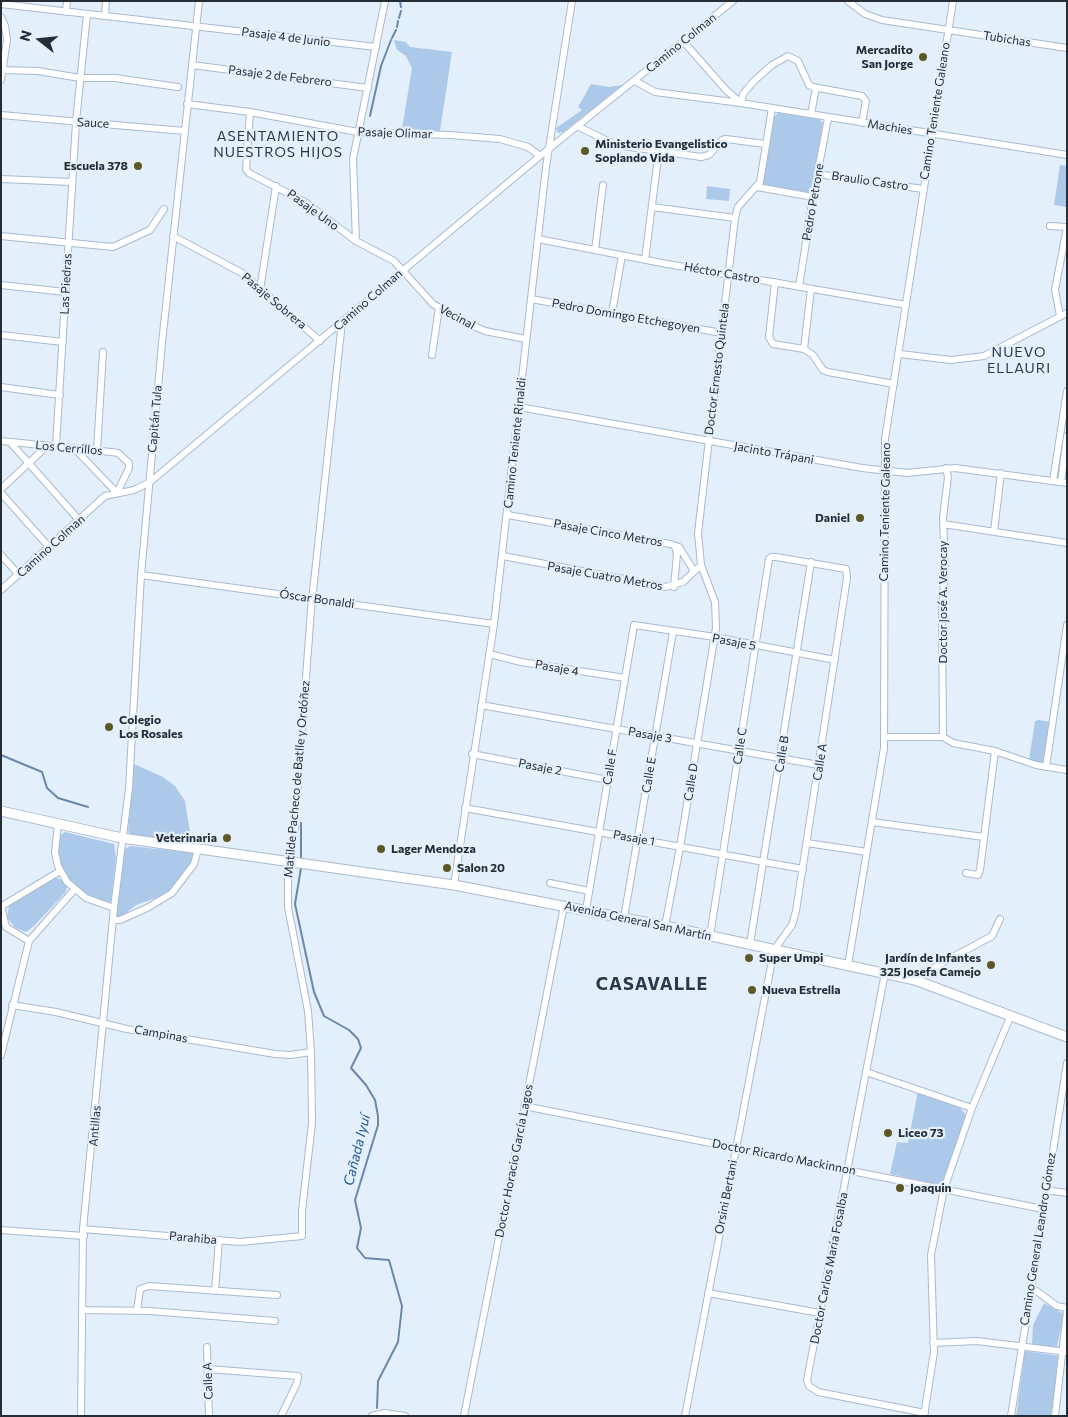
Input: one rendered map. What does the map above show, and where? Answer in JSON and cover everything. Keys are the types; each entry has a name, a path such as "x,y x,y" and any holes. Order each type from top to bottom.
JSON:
{"main road":[{"name":"Avenida General San Martín","path":"1,811 122,838 454,884 750,944 916,980 1067,1037"}],"street":[{"path":"66,12 67,1"},
{"path":"105,16 106,1"},
{"name":"Capitán Tula","path":"122,838 130,775 141,575 173,236 199,1"},
{"path":"356,241 353,158 385,1"},
{"name":"Camino Teniente Rinaldi","path":"454,884 472,754 494,624 549,148 572,1"},
{"name":"Camino Colman","path":"1,590 50,548 105,496 134,490 150,482 549,148 733,1"},
{"name":"Tubichas","path":"848,1 855,8 874,17 1067,48"},
{"name":"Camino Teniente Galeano","path":"848,965 884,737 884,471 886,439 931,134 953,1"},
{"name":"Pasaje 4 de Junio","path":"1,4 376,47"},
{"name":"Las Piedras","path":"56,446 76,122 87,14"},
{"path":"1,17 5,26 7,40 1,80"},
{"path":"683,41 726,90 741,103 743,94 754,81 772,65 788,56 798,61 809,85 816,88 862,96 866,101 862,123"},
{"name":"Pasaje 2 de Febrero","path":"192,65 368,88"},
{"path":"2,70 38,71 80,78 115,78 178,87"},
{"name":"Machies","path":"635,81 655,92 741,103 1067,155"},
{"path":"811,114 816,88"},
{"name":"Pasaje Olimar","path":"187,104 250,112 358,132 450,135 500,139 528,147 540,156"},
{"path":"772,108 757,187 813,198"},
{"name":"Pasaje Uno","path":"250,112 246,168 249,174 305,202 356,241 381,253 402,270"},
{"name":"Sauce","path":"1,115 184,131"},
{"name":"Pedro Petrone","path":"799,286 828,118"},
{"path":"577,126 616,145 706,157 722,140 765,144"},
{"path":"644,260 659,150"},
{"name":"Braulio Castro","path":"817,174 923,189"},
{"path":"1,178 72,182"},
{"path":"594,250 604,184"},
{"path":"260,290 276,186"},
{"name":"Doctor Ernesto Quintela","path":"715,637 717,613 715,602 701,565 698,533 735,218 740,204 757,187"},
{"path":"652,207 735,218"},
{"path":"1,236 113,247 150,230 164,208"},
{"path":"900,354 951,360 984,356 1064,315 1055,290 1067,227 1050,226"},
{"name":"Pasaje Sobrera","path":"173,236 242,274 320,341"},
{"name":"Héctor Castro","path":"538,239 644,260 906,305"},
{"path":"612,313 622,255"},
{"name":"Vecinal","path":"402,270 438,307 456,318 485,331 526,339"},
{"path":"775,282 769,337 773,344 804,349 813,355 823,370 894,384"},
{"path":"1,285 65,292"},
{"path":"804,349 811,289"},
{"name":"Pedro Domingo Etchegoyen","path":"531,299 722,333"},
{"path":"432,355 438,307"},
{"name":"Matilde Pacheco de Batlle y Ordóñez","path":"302,1236 302,1211 312,1123 310,1052 307,1002 288,907 289,861 294,827 313,598 342,322"},
{"path":"1,335 63,342"},
{"path":"97,450 104,352"},
{"path":"1,387 60,395"},
{"path":"1064,482 1067,391"},
{"name":"Jacinto Trápani","path":"519,407 709,442 884,471 907,473 946,468 1001,473 1064,482"},
{"path":"1053,481 1064,438"},
{"name":"Los Cerrillos","path":"1,441 97,450 118,454 130,463 128,474 117,492"},
{"path":"10,442 79,520"},
{"path":"47,446 1,491 50,548"},
{"path":"74,448 117,492"},
{"name":"Doctor José A. Verocay","path":"943,737 942,612 945,569 943,524 948,477 946,468"},
{"path":"994,531 1001,473"},
{"name":"Pasaje Cinco Metros","path":"508,515 679,547 694,571"},
{"path":"943,524 1067,543"},
{"path":"674,587 677,554 675,546"},
{"path":"1,555 19,575"},
{"name":"Pasaje Cuatro Metros","path":"502,556 666,587 674,587 683,582 701,565"},
{"name":"Calle C","path":"710,936 768,562 771,556 810,562"},
{"name":"Calle A","path":"774,950 793,921 820,765 847,578 846,569 810,562"},
{"name":"Calle B","path":"750,944 781,758 810,562"},
{"name":"Óscar Bonaldi","path":"141,575 494,624"},
{"name":"Pasaje 5","path":"634,625 715,637 834,660"},
{"name":"Calle F","path":"586,910 634,625"},
{"path":"1046,767 1067,625"},
{"name":"Calle E","path":"624,918 673,632"},
{"name":"Calle D","path":"665,926 715,637"},
{"name":"Pasaje 4","path":"489,654 521,662 625,678"},
{"name":"Pasaje 3","path":"481,705 820,765"},
{"path":"884,737 943,737 953,743 995,751 1046,767 1067,770"},
{"path":"966,873 978,875 995,751"},
{"name":"Pasaje 2","path":"472,754 608,780"},
{"name":"Pasaje 1","path":"465,808 803,869"},
{"path":"872,822 984,836"},
{"path":"58,824 54,843 60,871 74,890 93,901 114,908"},
{"name":"Antillas","path":"81,1416 84,1232 122,838"},
{"path":"807,843 867,852"},
{"path":"114,920 120,920 147,908 172,893 194,864 198,849"},
{"path":"29,942 6,927 2,906 60,871"},
{"path":"550,883 590,891"},
{"path":"1,1055 29,942 74,890"},
{"name":"Doctor Horacio García Lagos","path":"464,1416 564,906"},
{"path":"916,980 940,964 992,936 1000,919"},
{"path":"1,934 6,927"},
{"name":"Orsini Bertani","path":"685,1416 774,950"},
{"name":"Doctor Carlos María Fosalba","path":"885,973 807,1380 809,1386 818,1392 924,1414"},
{"name":"Campinas","path":"12,1005 56,1012 104,1024 276,1054 290,1055 310,1052"},
{"path":"924,1414 932,1374 931,1255 944,1189 972,1108 1011,1015"},
{"name":"Camino General Leandro Gómez","path":"1011,1416 1042,1209 1067,1063"},
{"path":"866,1072 972,1108"},
{"name":"Doctor Ricardo Mackinnon","path":"524,1106 1042,1209"},
{"path":"1046,1190 1067,1193"},
{"name":"Parahiba","path":"1,1230 84,1232 240,1242 302,1236"},
{"path":"215,1291 219,1240"},
{"path":"137,1311 139,1292 144,1287 277,1295"},
{"path":"1030,1287 1057,1306 1067,1309 1065,1352 1058,1415"},
{"path":"708,1293 820,1313"},
{"path":"82,1310 137,1311 275,1321"},
{"path":"933,1343 977,1341 1065,1352"},
{"name":"Calle A","path":"207,1347 209,1416"},
{"path":"208,1369 298,1376 297,1383 281,1416"},
{"path":"372,1416 384,1413 405,1416"}],"shaded area":[{"path":"394,40 406,42 410,47 452,52 440,131 402,129 412,68 406,56 397,50"},
{"path":"591,84 609,87 623,85 563,132 558,133 556,128 582,110 578,107"},
{"path":"779,112 819,119 823,123 811,190 808,194 762,184 774,117"},
{"path":"1060,165 1067,166 1066,207 1054,205"},
{"path":"707,186 730,189 729,201 706,199"},
{"path":"1035,721 1050,722 1043,763 1029,760"},
{"path":"134,764 163,777 175,786 185,801 192,844 132,835 128,832"},
{"path":"65,832 114,844 116,857 111,901 98,900 85,894 69,880 60,862 57,847 58,837"},
{"path":"130,846 193,853 195,858 169,893 136,905 120,918 116,915 124,850"},
{"path":"55,877 64,881 67,887 65,893 26,932 15,928 7,917 9,906"},
{"path":"918,1091 958,1106 965,1113 965,1122 941,1185 890,1174 897,1142 908,1143"},
{"path":"1044,1303 1064,1314 1057,1347 1032,1345 1033,1325"},
{"path":"1025,1351 1059,1356 1051,1416 1016,1416"}],"waterway":[{"path":"400,1 401,7"},
{"path":"399,18 401,11"},
{"path":"397,27 398,21"},
{"path":"392,38 396,30"},
{"path":"370,116 381,66 391,40"},
{"path":"1,755 42,772 47,788 58,798 88,807"},
{"name":"Cañada Iyuí","path":"301,823 301,857"},
{"name":"Cañada Iyuí","path":"301,868 295,904 314,992 324,1016 349,1030 358,1039 361,1048 351,1068 366,1085 375,1100 378,1116 378,1125 355,1200 361,1228 357,1248 365,1258 389,1260 402,1306 398,1342 378,1381 377,1408"}],"place":[{"name":"Mercadito San Jorge","path":"923,57"},
{"name":"Ministerio Evangelistico Soplando Vida","path":"585,151"},
{"name":"Escuela 378","path":"138,166"},
{"name":"Daniel","path":"860,518"},
{"name":"Colegio Los Rosales","path":"109,727"},
{"name":"Veterinaria","path":"227,838"},
{"name":"Lager Mendoza","path":"381,849"},
{"name":"Salon 20","path":"447,868"},
{"name":"Super Umpi","path":"749,958"},
{"name":"Jardín de Infantes 325 Josefa Camejo","path":"991,965"},
{"name":"Nueva Estrella","path":"752,990"},
{"name":"Liceo 73","path":"888,1133"},
{"name":"Joaquin","path":"900,1188"}],"district":[{"name":"ASENTAMIENTO NUESTROS HIJOS","path":"278,144"},
{"name":"NUEVO ELLAURI","path":"1019,360"},
{"name":"CASAVALLE","path":"652,984"}]}
